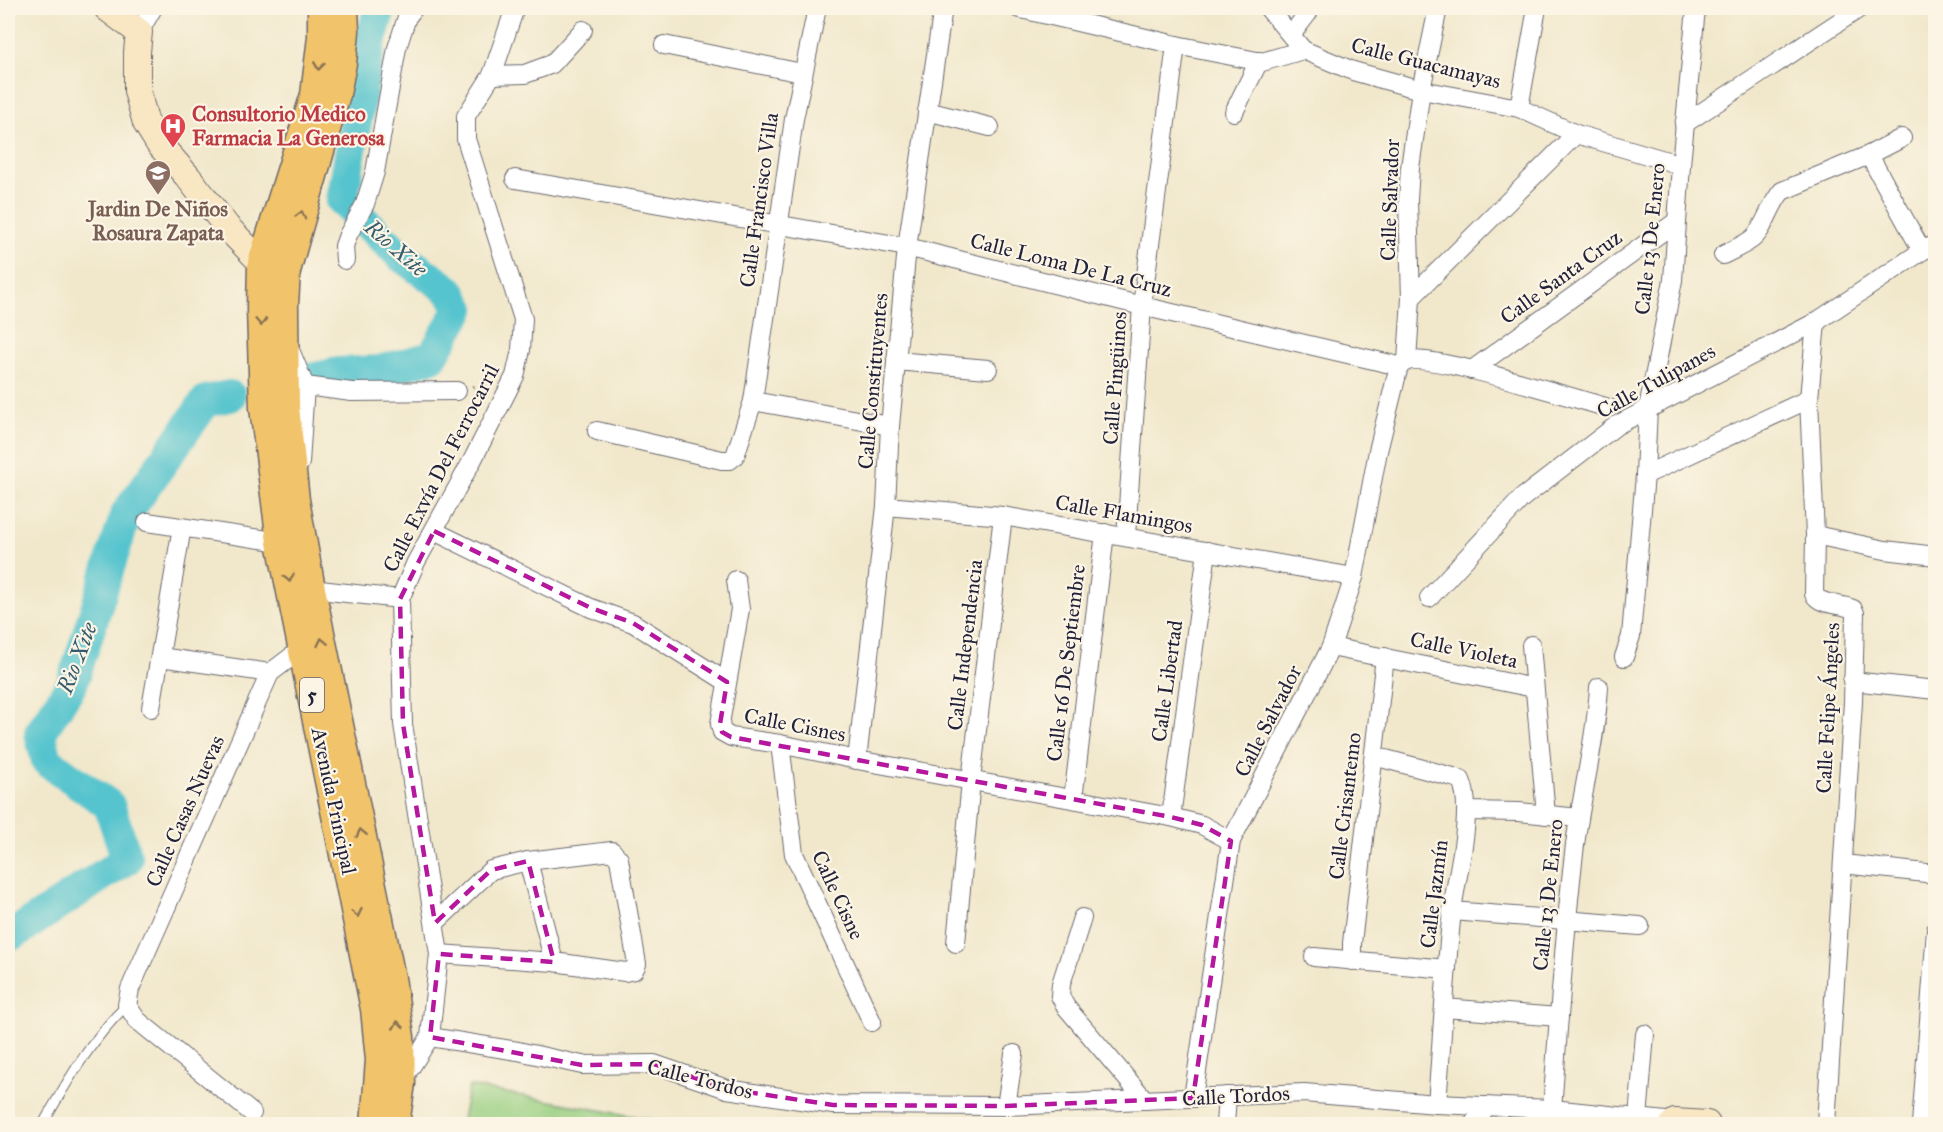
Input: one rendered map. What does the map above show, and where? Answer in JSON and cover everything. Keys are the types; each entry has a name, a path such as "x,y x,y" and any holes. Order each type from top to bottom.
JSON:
{"main road":[{"name":"5","path":"274,267 315,95 322,37 322,8"},
{"name":"5","path":"274,267 336,94 345,31 344,8"},
{"name":"Avenida Principal","path":"274,267 283,333 285,407 295,500 391,978 400,1037 401,1083 395,1125"},
{"name":"Avenida Principal","path":"274,267 261,308 264,408 281,542 375,1009 380,1060 375,1125"}],"street":[{"path":"107,8 139,32"},
{"path":"153,8 139,32 137,52 137,92 146,123 159,144 227,227 274,267"},
{"path":"345,260 344,246 365,204 375,172 397,48 407,17 414,8"},
{"name":"Calle Exvía Del Ferrocarril","path":"430,1037 439,954 403,724 400,599 416,562 515,376 521,350 523,319 466,139 466,116 492,75 514,8"},
{"name":"Calle Francisco Villa","path":"597,431 722,460 730,460 738,450 753,401 802,73 817,8"},
{"name":"Calle Constituyentes","path":"857,760 886,506 890,426 907,247 943,8"},
{"path":"1017,8 1059,12 1176,45 1263,62 1303,50 1268,8"},
{"path":"1291,36 1310,8"},
{"name":"Calle Salvador","path":"1193,1098 1231,841 1331,647 1354,577 1378,451 1403,364 1411,298 1408,200 1410,168 1421,90 1438,8"},
{"path":"1519,108 1537,8"},
{"name":"Calle 13 De Enero","path":"1624,657 1631,636 1645,475 1648,408 1673,280 1684,124 1696,8"},
{"path":"1684,124 1860,8"},
{"path":"492,75 525,74 552,64 583,30"},
{"path":"664,45 802,73"},
{"name":"Calle Pingüinos","path":"1126,536 1142,306 1176,45"},
{"name":"Calle Guacamayas","path":"1303,50 1353,71 1421,90 1519,108 1576,134 1681,165"},
{"path":"1234,112 1259,61"},
{"path":"927,111 990,128"},
{"path":"1411,298 1576,134"},
{"path":"1724,255 1754,238 1774,200 1782,191 1869,155 1902,138"},
{"path":"1869,155 1929,248"},
{"name":"Calle Loma De La Cruz","path":"515,179 907,247 1142,306 1403,364 1425,360 1472,370 1609,408"},
{"name":"Calle Santa Cruz","path":"1472,370 1677,221"},
{"name":"Calle Tulipanes","path":"1429,598 1522,498 1617,425 1816,322 1929,248"},
{"name":"Calle Felipe Ángeles","path":"1816,322 1809,399 1815,535 1814,594 1816,598 1848,606 1855,613 1853,702 1826,1125"},
{"path":"283,333 305,386 303,444 295,500"},
{"path":"896,361 988,369"},
{"path":"305,386 352,392 457,391"},
{"path":"1645,475 1809,399"},
{"path":"753,401 890,426"},
{"name":"Calle Flamingos","path":"886,506 1003,516 1354,577"},
{"name":"Calle Independencia","path":"956,943 971,780 1003,516"},
{"path":"147,522 281,542"},
{"path":"151,708 182,527"},
{"name":"Calle Cisnes","path":"434,531 591,608 633,623 727,681 720,724 722,732 731,737 780,744 1171,817 1202,825 1231,841"},
{"name":"Calle 16 De Septiembre","path":"1073,799 1105,533"},
{"path":"1815,535 1885,550 1935,556"},
{"name":"Calle Libertad","path":"1171,817 1207,551"},
{"path":"727,681 740,609 736,580"},
{"path":"312,589 400,599"},
{"path":"1531,645 1534,688"},
{"name":"Calle Violeta","path":"1331,647 1534,688 1546,815"},
{"name":"Calle Casas Nuevas","path":"127,1005 130,989 270,673 303,648"},
{"path":"160,657 270,673"},
{"name":"Calle Crisantemo","path":"1352,961 1352,943 1385,657"},
{"path":"1852,681 1935,690"},
{"name":"Calle 13 De Enero","path":"1552,1109 1566,919 1579,818 1598,712 1599,687"},
{"name":"Calle Cisne","path":"780,744 794,854 872,1022"},
{"name":"Calle Jazmín","path":"1374,756 1461,780 1465,789 1467,811 1452,911 1437,1104"},
{"path":"1467,811 1579,818"},
{"path":"435,923 491,870 528,861 612,851 619,859 637,964 634,970 626,972 554,962 439,954"},
{"path":"528,861 554,962"},
{"path":"1843,864 1926,873 1935,877"},
{"path":"1452,911 1640,926"},
{"path":"1082,918 1060,984 1060,996 1145,1100"},
{"path":"1921,1125 1935,930"},
{"path":"1314,957 1447,969"},
{"path":"127,1005 137,1020 252,1113"},
{"path":"1444,1008 1559,1017"},
{"path":"1638,1118 1645,1034"},
{"path":"401,1083 430,1037"},
{"name":"Calle Tordos","path":"430,1037 518,1051 582,1065 654,1064 727,1089 833,1105 1006,1106 1304,1093 1437,1104 1552,1109 1707,1125"},
{"path":"1006,1106 1014,1054"},
{"path":"1225,1125 1227,1096"},
{"path":"1473,1125 1487,1106"}],"lane":[{"path":"43,1125 61,1092 97,1039 111,1020 127,1005"}],"path":[{"path":"457,391 515,376"}],"highlighted area":[{"path":"434,531 591,608 633,623 727,682 720,724 722,732 731,737 1171,817 1202,825 1231,841 1193,1098 1006,1106 833,1105 727,1089 654,1064 582,1065 430,1037 439,954 554,962 528,861 491,870 435,923 403,724 400,599"}],"green space":[{"path":"469,1086 675,1124 461,1124"}],"waterway":[{"name":"Rio Xite","path":"311,379 339,373 379,371 432,357 460,309 450,291 402,257 342,200 370,43 380,8"},
{"name":"Rio Xite","path":"8,933 14,934 127,859 109,805 47,761 40,733 72,684 126,514 206,401 230,396"}],"place":[{"name":"Consultorio Medico Farmacia La Generosa","path":"173,149"},
{"name":"Jardin De Niños Rosaura Zapata","path":"158,196"}]}
